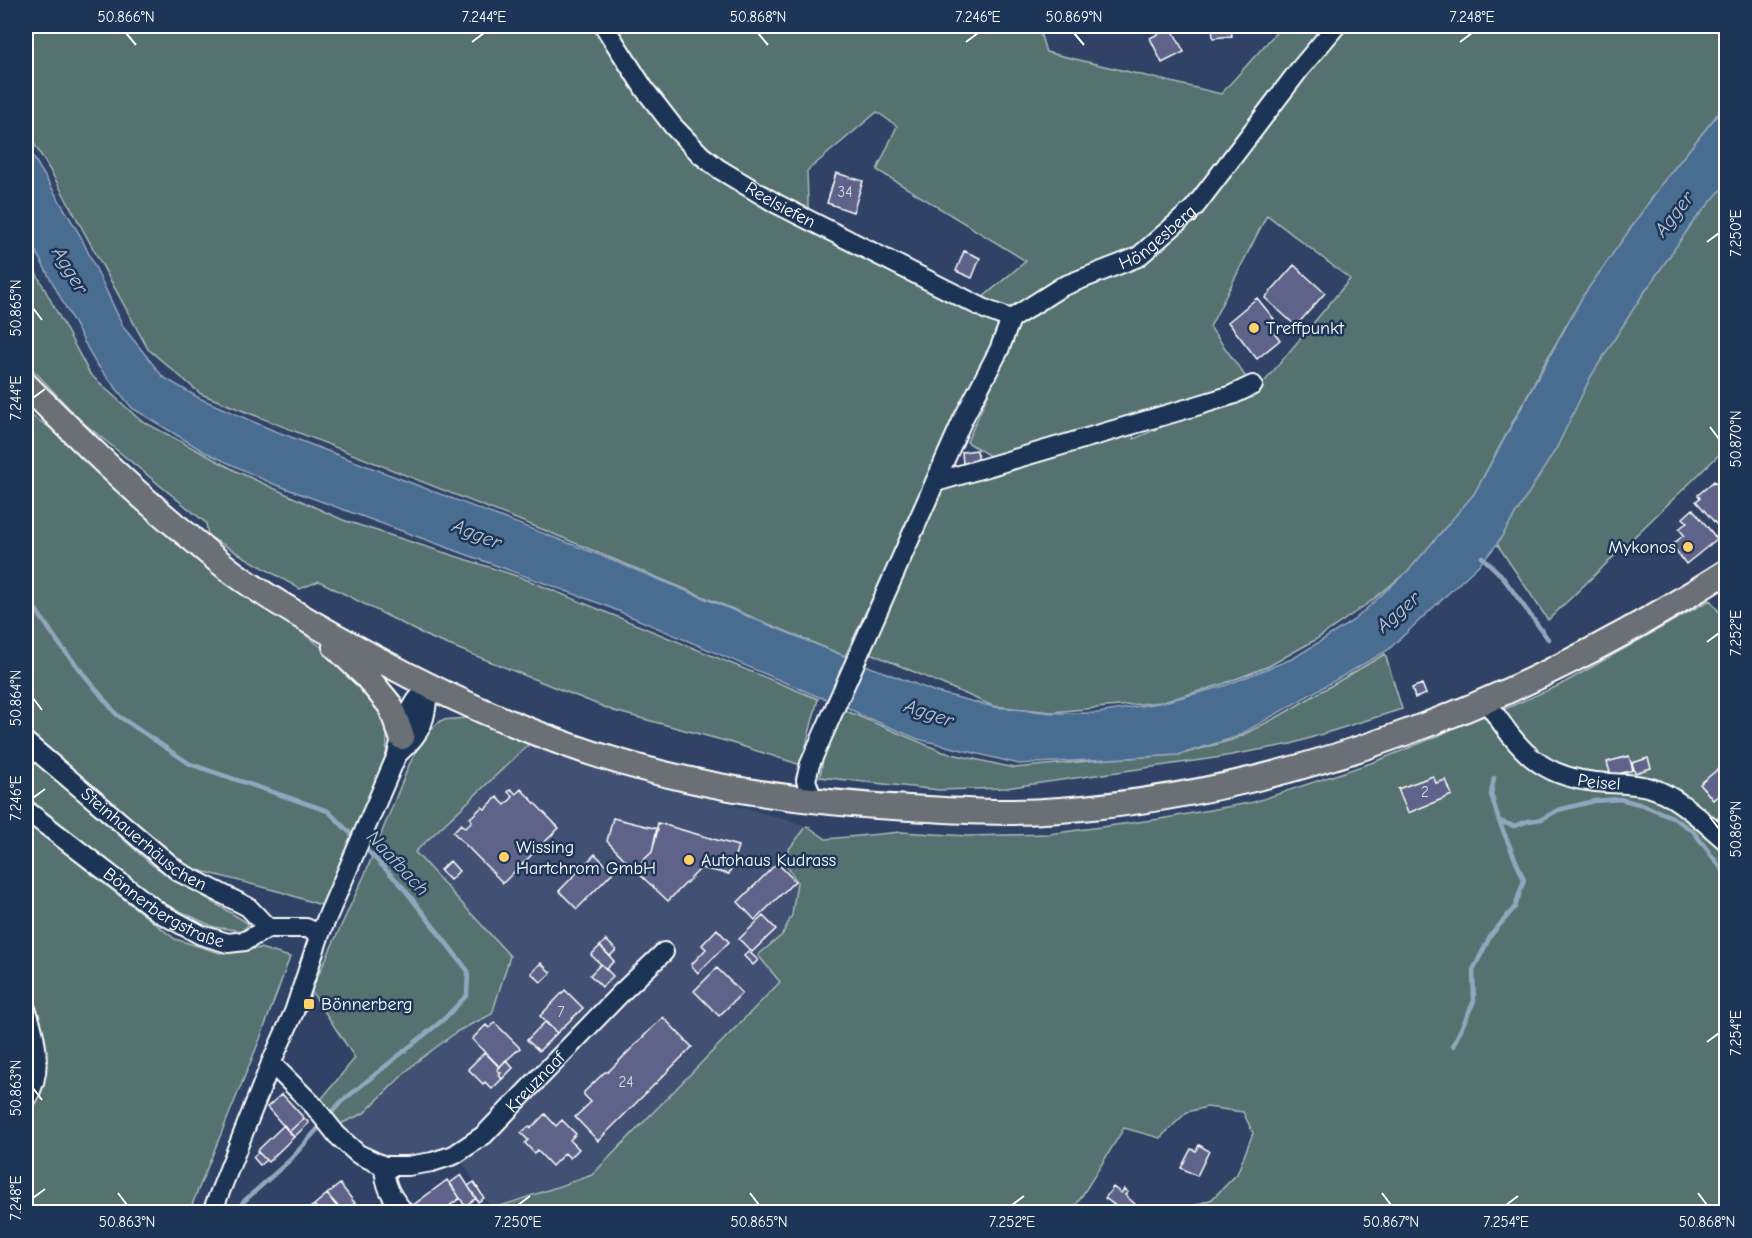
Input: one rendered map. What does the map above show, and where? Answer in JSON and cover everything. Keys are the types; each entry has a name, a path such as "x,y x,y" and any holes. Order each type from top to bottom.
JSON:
{"main road":[{"path":"26,385 145,501 233,573 311,624 428,686 516,725 578,749 683,779 813,801 976,812 1058,811 1142,801 1218,787 1294,769 1398,735 1486,701 1662,612 1726,572"},
{"path":"311,624 367,677 390,705 400,746"}],"street":[{"name":"Reelsiefen","path":"604,26 645,90 673,126 700,155 719,169 777,204 987,310 1011,319"},
{"name":"Höngesberg","path":"1011,319 1061,287 1138,256 1194,208 1299,70 1336,26"},
{"path":"813,801 806,780 816,749 963,419 999,350 1011,319"},
{"path":"936,482 1232,395 1253,385"},
{"path":"212,1212 271,1063 294,1012 320,934 400,746 406,718 428,686"},
{"name":"Peisel","path":"1486,701 1522,751 1545,768 1576,780 1652,788 1684,805 1726,841"},
{"name":"Steinhauerhäuschen","path":"26,742 179,872 248,907 268,928"},
{"name":"Bönnerbergstraße","path":"26,810 160,913 201,935 228,944 245,940 268,928 306,928 320,934"},
{"name":"Kreuznaaf","path":"271,1063 315,1106 337,1135 358,1154 384,1166 408,1166 454,1155 484,1135 622,992 664,952"},
{"path":"26,1009 35,1037 38,1061 26,1100"},
{"path":"532,1084 555,1079"},
{"path":"384,1166 385,1183 404,1212"}],"shaded area":[{"path":"529,744 616,772 807,826 782,858 797,882 792,915 782,935 758,955 780,982 592,1175 492,1209 465,1166 454,1155 384,1165 336,1126 364,1113 415,1063 458,1031 492,1013 510,956 415,852"}],"green space":[{"path":"26,26 1038,26 1046,52 1221,94 1282,26 1726,26 1726,104 1664,181 1583,296 1474,494 1410,569 1370,602 1315,640 1269,666 1223,684 1163,702 1052,712 993,706 868,652 944,487 1132,429 1134,439 1265,381 1350,279 1267,215 1210,327 1248,380 993,458 967,442 1019,324 1001,323 845,656 544,530 201,394 148,349 26,130","holes":["877,112 897,126 877,170 1026,261 970,308 809,231 807,171"]},
{"path":"1726,184 1726,448 1548,620 1497,544 1557,447 1591,376 1639,300 1693,222"},
{"path":"26,254 90,374 140,420 238,472 343,520 520,577 818,699 801,765 729,742 614,711 431,638 319,581 300,589 208,536 206,523 80,420 26,362"},
{"path":"26,412 65,438 149,519 324,649 377,696 388,719 386,759 324,906 179,865 122,810 26,729"},
{"path":"1710,600 1726,621 1726,1212 1178,1212 1212,1199 1237,1174 1253,1133 1243,1112 1207,1107 1187,1112 1160,1138 1124,1128 1075,1207 1078,1212 488,1212 592,1175 780,982 758,955 782,935 792,915 797,882 782,858 807,826 826,839 901,832 968,836 1049,834 1160,819 1254,802 1374,762 1438,736 1466,721 1495,713 1560,685"},
{"path":"1385,654 1402,709 1291,744 1215,758 1006,788 939,790 820,777 824,752 844,710 943,752 1014,768 1179,755 1235,739"},
{"path":"466,718 529,744 415,852 510,956 492,1014 458,1031 415,1063 364,1113 336,1126 319,1102 355,1058 311,991 365,874 409,765 427,732 442,720"},
{"path":"26,752 152,865 249,924 242,931 214,927 165,904 26,796"},
{"path":"26,823 175,939 220,953 260,948 290,957 260,1039 189,1212 26,1212"}],"water":[{"name":"Agger","path":"1726,104 1726,184 1693,222 1639,300 1591,376 1557,447 1497,544 1485,559 1388,650 1236,737 1178,755 1019,764 918,739 861,715 836,701 819,697 604,605 271,483 203,451 132,408 95,362 26,233 26,145 80,235 124,328 163,377 199,398 270,429 597,554 936,692 994,707 1054,713 1098,713 1164,702 1224,686 1294,658 1354,620 1410,569 1474,494 1583,296 1664,181"}],"building":[{"path":"1212,26 1231,26 1232,36 1213,38"},
{"path":"1171,27 1184,52 1162,63 1150,38"},
{"path":"836,173 863,181 853,212 827,203"},
{"path":"964,251 980,258 972,278 956,271"},
{"path":"1294,265 1325,293 1296,326 1265,298"},
{"path":"1257,298 1274,319 1268,324 1280,340 1257,359 1228,322"},
{"path":"977,450 979,464 963,465 962,452"},
{"path":"1714,481 1726,496 1726,530 1723,532 1696,501 1700,498 1698,495"},
{"path":"1693,509 1717,539 1686,564 1672,545 1684,535 1679,529 1687,522 1683,518"},
{"path":"1422,684 1426,694 1415,698 1412,688"},
{"path":"1629,756 1633,770 1611,776 1607,762"},
{"path":"1648,758 1651,768 1635,773 1632,763"},
{"path":"1718,769 1726,779 1726,789 1713,800 1700,784"},
{"path":"1433,776 1436,783 1446,780 1452,795 1408,813 1398,789"},
{"name":"Wissing Hartchrom GmbH","path":"511,789 516,794 521,789 559,828 503,883 453,832 461,824 465,828 472,821 470,818 482,807 485,809 497,797 505,805 513,797 508,792"},
{"path":"1726,811 1726,831 1717,819"},
{"path":"613,818 658,829 652,852 634,869 607,841"},
{"name":"Autohaus Kudrass","path":"658,823 738,846 729,874 701,868 668,901 634,869 652,852"},
{"path":"595,854 613,872 577,909 559,891"},
{"path":"450,861 459,871 450,880 440,870"},
{"path":"777,863 795,881 755,920 738,902"},
{"path":"763,916 776,929 752,952 739,939"},
{"path":"717,929 729,942 698,973 691,965 706,949 702,945"},
{"path":"606,940 616,950 610,956 600,946"},
{"path":"600,946 614,961 606,969 591,955"},
{"path":"748,951 758,960 753,965 744,956"},
{"path":"541,963 551,973 541,982 531,973"},
{"path":"601,964 613,976 602,987 590,975"},
{"path":"717,968 742,993 719,1016 694,991"},
{"path":"565,990 583,1008 557,1033 540,1016"},
{"path":"663,1017 692,1047 598,1141 575,1117 591,1102 584,1092 605,1072 608,1072"},
{"path":"545,1022 557,1033 539,1051 527,1040"},
{"path":"495,1023 520,1048 499,1067 472,1039 486,1025 489,1028"},
{"path":"485,1052 500,1067 497,1070 501,1073 499,1075 502,1079 492,1089 485,1082 483,1084 468,1069"},
{"path":"506,1060 513,1068 502,1079 499,1075 501,1073 497,1070"},
{"path":"282,1094 304,1118 289,1132 267,1107"},
{"path":"545,1114 556,1126 562,1120 576,1134 570,1140 579,1149 570,1158 565,1153 552,1166 537,1150 534,1153 525,1143 528,1140 521,1133 529,1126 531,1128"},
{"path":"304,1118 309,1123 294,1137 289,1132"},
{"path":"284,1125 294,1137 268,1162 257,1151"},
{"path":"1199,1145 1209,1151 1197,1176 1181,1168 1191,1149 1196,1151"},
{"path":"258,1152 266,1160 260,1165 253,1157"},
{"path":"461,1175 476,1198 465,1206 450,1183"},
{"path":"447,1180 460,1198 441,1212 417,1212 412,1206"},
{"path":"474,1182 484,1198 478,1202 468,1186"},
{"path":"340,1184 355,1203 343,1212 327,1194"},
{"path":"1113,1187 1121,1193 1124,1189 1128,1192 1125,1195 1135,1204 1128,1212 1124,1212 1105,1198"},
{"path":"327,1194 341,1212 320,1212 314,1205"},
{"path":"314,1205 320,1212 304,1212"}],"waterway":[{"path":"1482,557 1501,575 1548,639"},
{"name":"Naafbach","path":"26,595 60,645 117,715 190,764 328,811 356,839"},
{"path":"1494,778 1491,794 1499,821 1514,826 1542,819 1558,810 1594,801 1620,799 1643,805 1672,817 1693,831 1724,872"},
{"path":"1453,1046 1474,1001 1473,970 1491,935 1515,907 1524,880 1499,821"},
{"name":"Naafbach","path":"327,1118 341,1102 444,1019 467,995 468,971 402,886 362,845"},
{"name":"Naafbach","path":"237,1212 243,1202 290,1160 322,1124"}],"place":[{"name":"Treffpunkt","path":"1254,328"},
{"name":"Mykonos","path":"1688,547"},
{"name":"Wissing Hartchrom GmbH","path":"504,857"},
{"name":"Autohaus Kudrass","path":"689,860"},
{"name":"Bönnerberg","path":"309,1004"}]}
